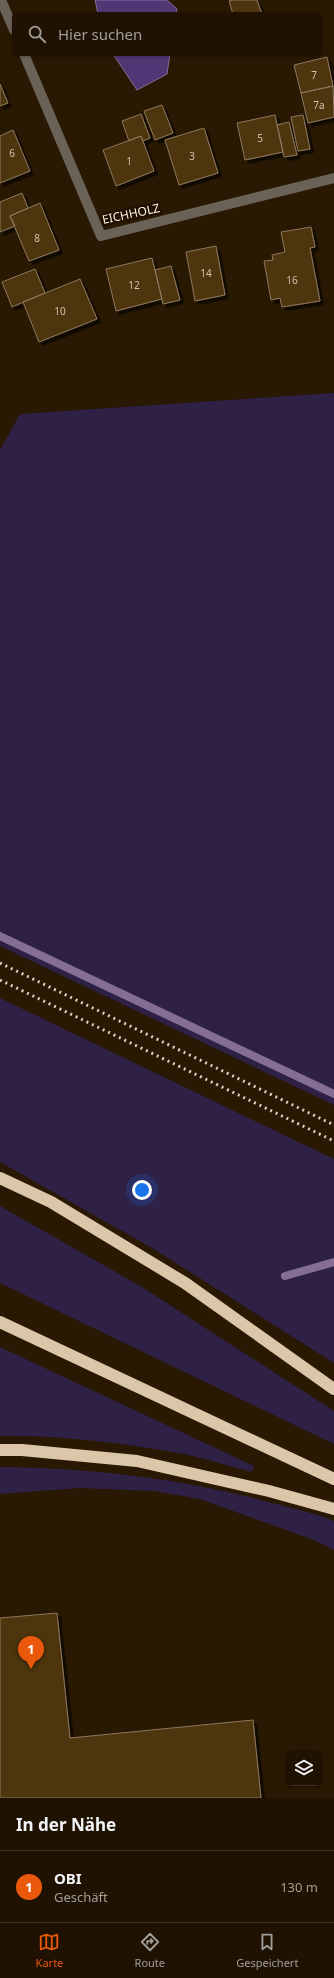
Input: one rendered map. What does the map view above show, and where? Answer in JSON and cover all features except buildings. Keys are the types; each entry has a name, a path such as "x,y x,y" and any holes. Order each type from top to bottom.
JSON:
{"highway":[{"path":"0,1178 51,1202 185,1283 334,1389"},
{"path":"0,1322 334,1479"},
{"path":"0,1450 22,1450 138,1460 268,1491 334,1509"}],"street":[{"path":"1,0 12,25"},
{"name":"EICHHOLZ","path":"25,56 101,236 334,178"}],"shaded area":[{"path":"95,0 167,0 177,9 176,12 98,12"},
{"path":"114,56 170,56 167,74 137,90"},
{"path":"334,393 334,1105 0,946 0,450 20,414"},
{"path":"0,998 334,1159 334,1363 152,1248 0,1162"},
{"path":"0,1206 142,1287 334,1411 334,1444 0,1283"},
{"path":"0,1347 254,1466 251,1472 184,1454 115,1443 69,1438 0,1436"},
{"path":"0,1467 70,1470 139,1476 242,1495 313,1513 334,1521 334,1550 311,1539 200,1499 154,1491 79,1488 0,1494"}],"waterway":[{"path":"0,936 334,1094"},
{"path":"285,1276 334,1262"}],"railway":[{"path":"0,963 334,1125"},
{"path":"0,980 334,1141"}],"place":[{"name":"OBI","path":"31,1669"}]}
